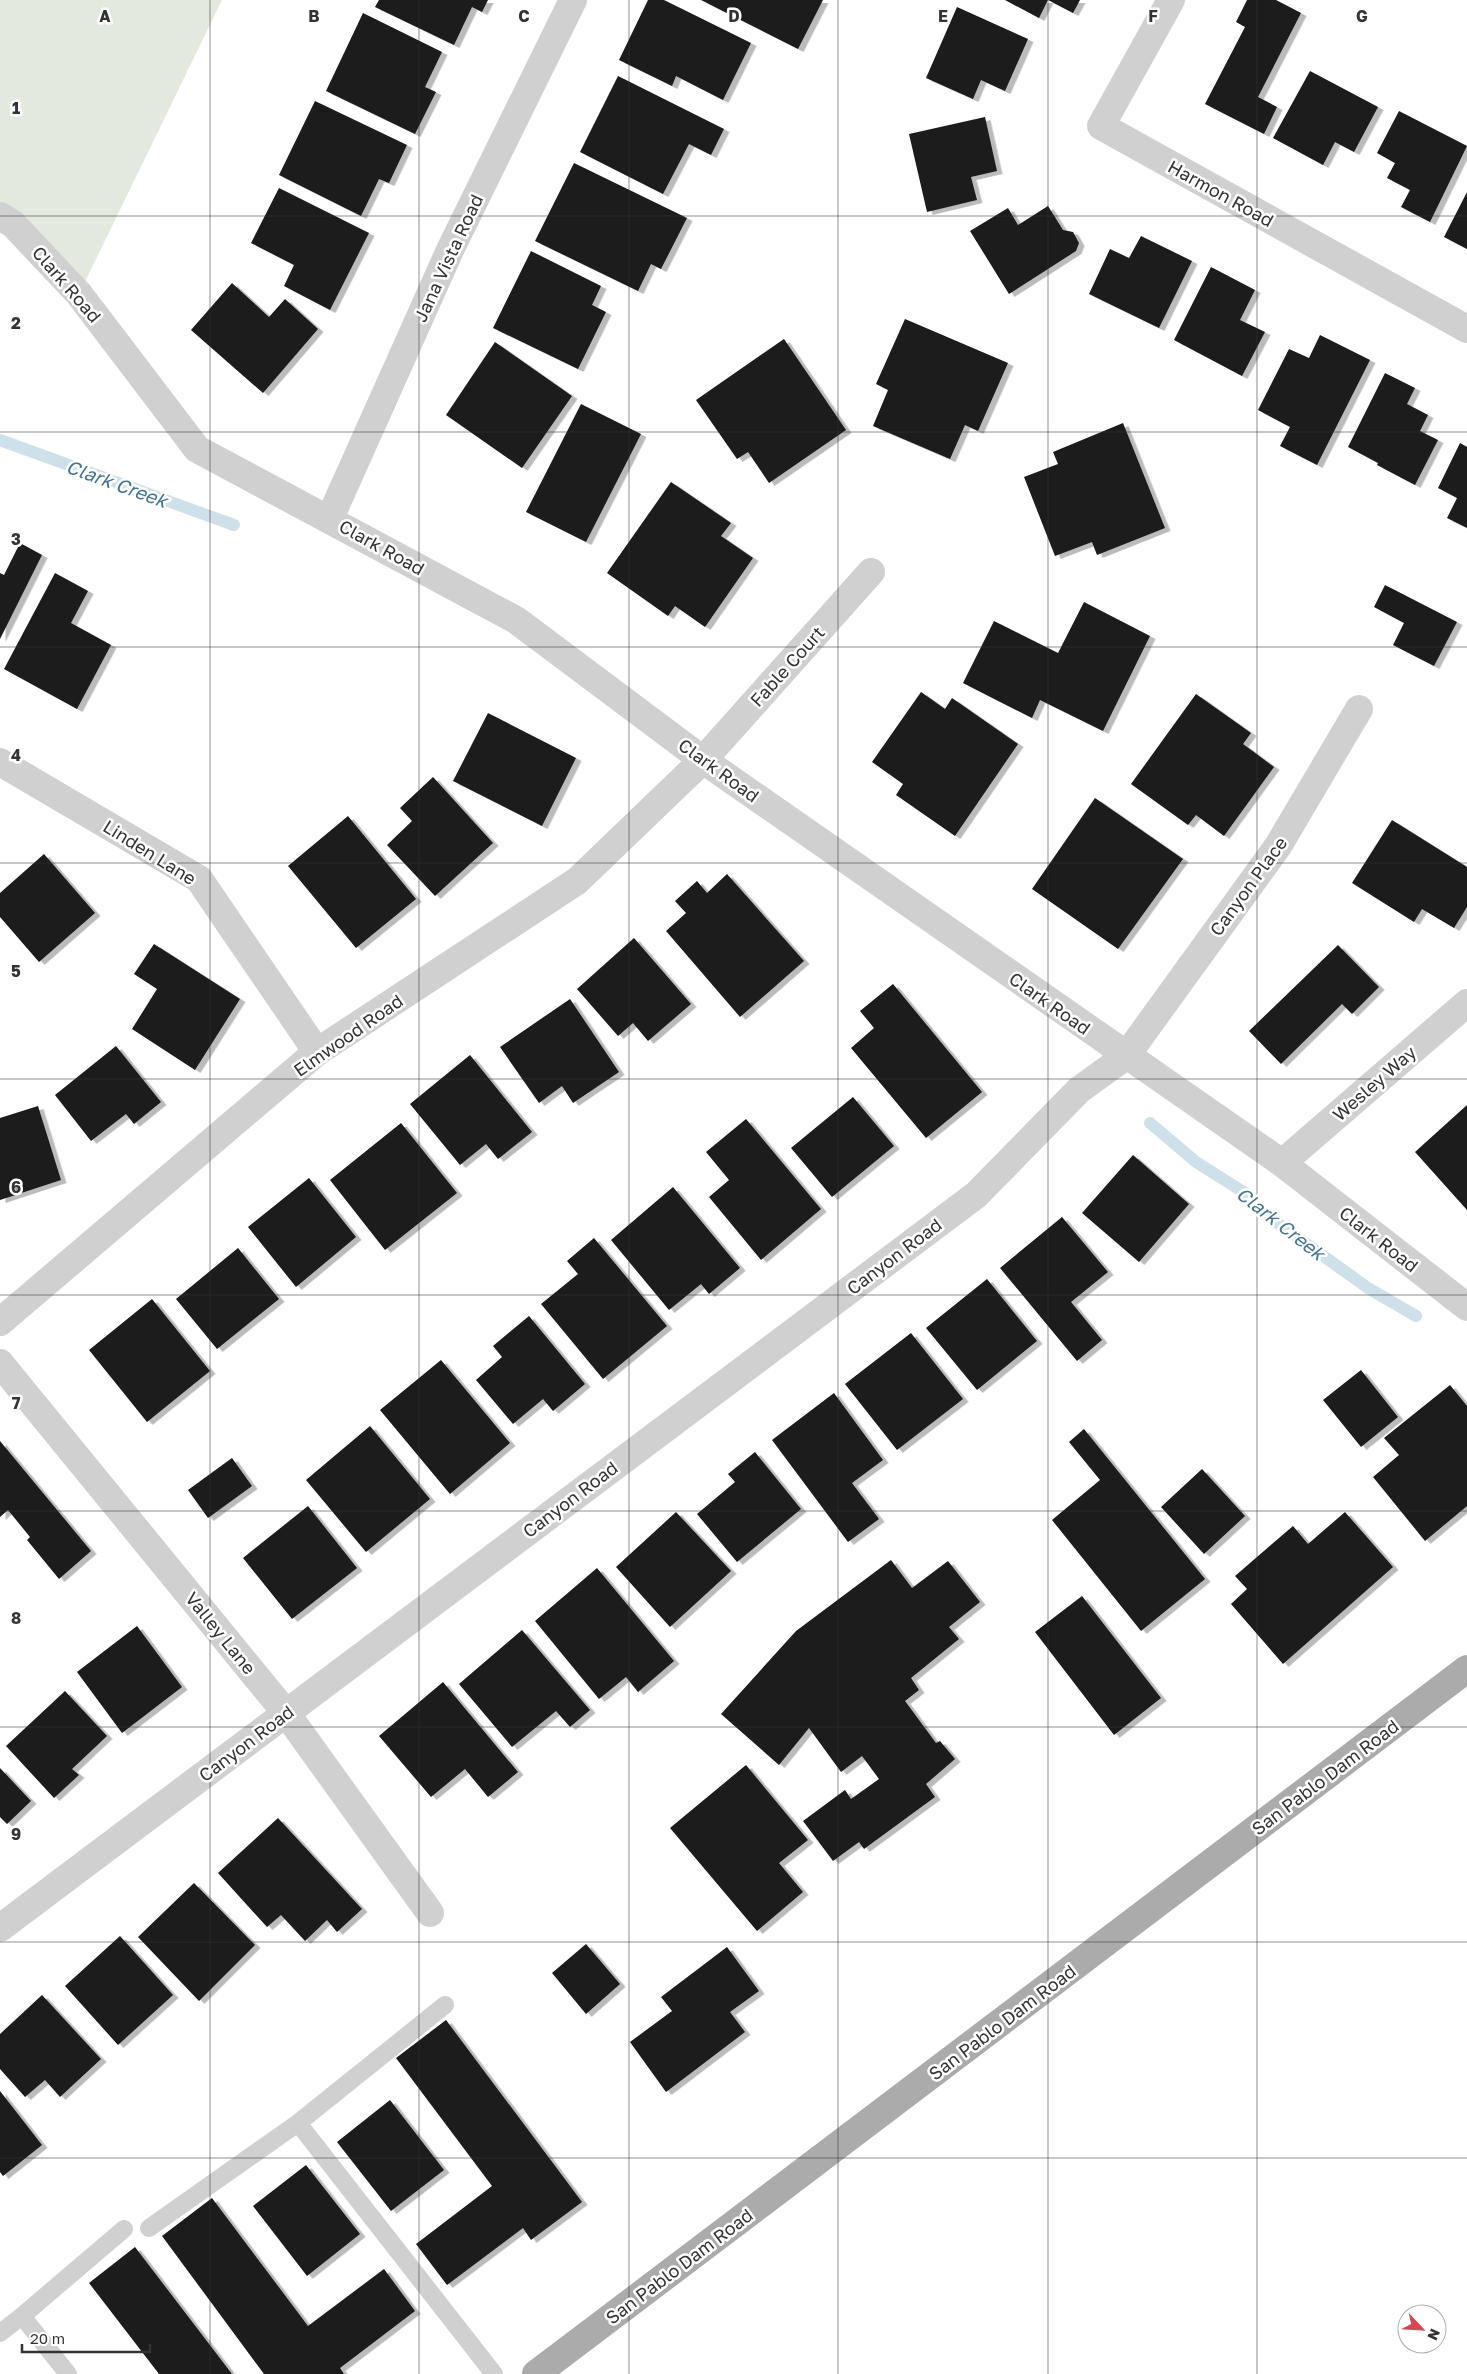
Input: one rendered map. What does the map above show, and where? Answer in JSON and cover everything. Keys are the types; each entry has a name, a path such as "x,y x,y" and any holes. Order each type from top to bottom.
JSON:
{"main road":[{"name":"San Pablo Dam Road","path":"536,2374 1467,1669"}],"street":[{"name":"Jana Vista Road","path":"330,518 450,250 573,0"},
{"name":"Harmon Road","path":"1171,0 1101,126 1467,330"},
{"name":"Clark Road","path":"0,216 13,224 80,294 197,449 330,518 516,620 703,760 1282,1163 1467,1307"},
{"name":"Fable Court","path":"703,760 871,572"},
{"name":"Canyon Place","path":"1126,1056 1278,846 1359,709"},
{"name":"Elmwood Road","path":"0,1322 317,1052 577,881 703,760"},
{"name":"Linden Lane","path":"0,762 198,879 317,1052"},
{"name":"Wesley Way","path":"1282,1163 1467,1003"},
{"name":"Canyon Road","path":"0,1928 976,1195 1078,1090 1126,1056"},
{"name":"Valley Lane","path":"0,1363 286,1712 430,1913"}],"lane":[{"path":"149,2228 298,2122 445,2005"},
{"path":"298,2122 494,2374"},
{"path":"0,2333 124,2229"},
{"path":"22,2316 68,2374"}],"shaded area":[{"path":"0,0 222,0 79,294 0,216"}],"building":[{"path":"379,0 488,0 482,12 472,7 454,45 375,7"},
{"path":"648,0 664,0 751,43 723,100 676,76 672,86 619,60"},
{"path":"701,0 823,0 798,49"},
{"path":"1005,0 1048,0 1039,18"},
{"path":"1048,0 1080,0 1073,13"},
{"path":"1247,0 1276,0 1301,13 1258,97 1277,107 1264,134 1205,104 1245,27 1236,22"},
{"path":"957,7 1028,39 1005,91 981,80 973,99 926,78"},
{"path":"363,13 442,52 425,87 436,92 415,134 326,91"},
{"path":"1310,71 1378,107 1354,152 1335,142 1323,165 1273,138"},
{"path":"618,76 724,129 711,155 689,144 663,194 580,152"},
{"path":"315,101 407,145 389,183 379,179 361,216 279,175"},
{"path":"1399,111 1467,146 1430,222 1401,207 1410,190 1387,178 1395,163 1377,153"},
{"path":"985,117 997,171 971,177 977,200 927,212 909,134"},
{"path":"574,163 687,218 661,269 651,264 638,291 535,241"},
{"path":"279,188 369,233 330,310 284,286 294,265 251,243"},
{"path":"1467,192 1467,249 1444,237"},
{"path":"1048,206 1063,230 1073,232 1079,243 1076,251 1009,294 970,231 1008,208 1018,225"},
{"path":"1141,236 1192,261 1159,328 1089,294 1110,249 1129,258"},
{"path":"531,251 601,286 592,305 606,312 578,369 493,328"},
{"path":"1211,267 1255,290 1240,320 1265,332 1242,376 1174,340"},
{"path":"232,283 269,317 285,299 318,329 263,393 191,330"},
{"path":"905,319 1008,363 978,431 965,425 950,459 873,426 888,390 876,384"},
{"path":"1320,335 1370,360 1317,465 1280,446 1290,427 1258,410 1289,349 1309,358"},
{"path":"784,339 846,430 769,483 748,452 737,459 696,400"},
{"path":"495,342 572,396 522,468 446,415"},
{"path":"1385,373 1415,388 1407,404 1428,415 1420,431 1438,440 1415,485 1348,447"},
{"path":"581,404 641,434 586,542 526,512"},
{"path":"1123,423 1165,528 1097,555 1092,542 1055,556 1024,477 1058,464 1053,452"},
{"path":"1460,443 1467,447 1467,528 1447,518 1457,498 1438,488"},
{"path":"671,482 731,523 721,536 753,558 705,627 675,606 668,616 607,573"},
{"path":"20,543 42,555 0,639 0,573 4,575"},
{"path":"55,573 88,591 71,623 111,645 77,709 4,669"},
{"path":"1385,585 1457,622 1434,666 1393,645 1404,623 1374,607"},
{"path":"1084,602 1150,636 1103,731 1040,700 1032,718 963,683 994,621 1058,653"},
{"path":"921,692 945,709 952,698 1018,744 955,836 896,795 903,784 872,762"},
{"path":"1196,694 1251,733 1243,744 1274,767 1224,836 1196,815 1188,825 1131,784"},
{"path":"488,713 576,758 542,826 453,781"},
{"path":"433,777 493,843 435,896 387,845 412,821 400,808"},
{"path":"1095,798 1183,859 1118,949 1032,889"},
{"path":"348,816 416,899 356,948 288,866"},
{"path":"1392,820 1467,867 1467,907 1454,928 1422,909 1414,922 1352,883"},
{"path":"44,854 95,913 39,962 0,917 0,893"},
{"path":"727,874 804,961 740,1017 666,931 686,913 675,901 697,881 707,893"},
{"path":"634,938 691,1004 648,1041 633,1023 618,1036 577,989"},
{"path":"154,944 240,999 195,1070 132,1029 157,989 134,974"},
{"path":"1338,945 1379,987 1352,1014 1342,1004 1281,1064 1249,1031"},
{"path":"893,984 982,1092 926,1138 851,1048 874,1028 860,1011"},
{"path":"570,999 619,1072 573,1103 562,1086 539,1103 500,1047"},
{"path":"116,1046 161,1102 134,1124 126,1114 91,1141 55,1095"},
{"path":"470,1055 532,1132 498,1159 486,1144 460,1165 410,1104"},
{"path":"853,1097 894,1146 832,1197 791,1148"},
{"path":"1467,1105 1467,1210 1415,1152"},
{"path":"38,1106 61,1180 0,1200 0,1118"},
{"path":"746,1119 821,1209 761,1260 709,1197 729,1180 706,1152"},
{"path":"401,1123 457,1193 385,1250 330,1180"},
{"path":"1133,1155 1189,1204 1139,1262 1082,1213"},
{"path":"309,1178 356,1237 296,1287 248,1227"},
{"path":"673,1187 740,1268 709,1294 701,1284 669,1310 611,1240"},
{"path":"1062,1217 1108,1272 1071,1302 1102,1340 1077,1361 1000,1268"},
{"path":"594,1238 667,1326 603,1379 541,1304 578,1274 567,1261"},
{"path":"238,1248 279,1299 217,1349 176,1299"},
{"path":"987,1279 1037,1341 977,1390 926,1328"},
{"path":"152,1299 210,1371 147,1422 89,1350"},
{"path":"529,1316 585,1384 553,1411 543,1399 513,1424 476,1380 502,1357 493,1346"},
{"path":"911,1333 963,1399 897,1450 845,1384"},
{"path":"441,1360 510,1443 450,1494 380,1410"},
{"path":"1361,1370 1398,1417 1361,1447 1323,1400"},
{"path":"1450,1385 1467,1406 1467,1506 1425,1541 1373,1477 1399,1455 1384,1438"},
{"path":"834,1393 883,1460 852,1483 879,1519 848,1542 772,1440"},
{"path":"370,1426 430,1499 366,1552 306,1480"},
{"path":"1084,1429 1205,1579 1141,1631 1052,1520 1100,1480 1069,1442"},
{"path":"0,1441 91,1551 59,1579 27,1540 30,1537 8,1510 0,1517"},
{"path":"755,1452 801,1509 737,1562 697,1514 735,1482 728,1474"},
{"path":"232,1458 252,1486 208,1518 188,1490"},
{"path":"1202,1469 1245,1516 1204,1554 1161,1507"},
{"path":"308,1506 357,1568 292,1619 243,1558"},
{"path":"676,1512 731,1571 670,1627 616,1567"},
{"path":"1345,1512 1393,1567 1283,1664 1231,1604 1247,1589 1235,1576 1293,1526 1308,1544"},
{"path":"891,1560 912,1588 948,1561 980,1602 949,1627 959,1639 911,1678 919,1690 905,1701 936,1743 940,1741 955,1759 926,1784 935,1797 864,1849 859,1842 833,1861 803,1821 845,1790 851,1799 879,1779 862,1756 841,1772 809,1728 779,1765 721,1714 796,1631"},
{"path":"597,1568 674,1661 638,1692 626,1677 599,1699 535,1621"},
{"path":"1082,1596 1161,1698 1114,1735 1035,1632"},
{"path":"137,1626 182,1687 122,1733 77,1672"},
{"path":"522,1630 590,1710 570,1727 556,1711 512,1747 459,1684"},
{"path":"443,1682 518,1772 488,1797 465,1769 431,1797 379,1736"},
{"path":"65,1691 107,1736 72,1769 79,1775 54,1798 6,1746"},
{"path":"746,1765 808,1840 779,1863 803,1892 757,1931 670,1828"},
{"path":"0,1768 31,1801 7,1824 0,1817"},
{"path":"278,1818 362,1909 337,1932 327,1920 305,1941 281,1915 267,1927 218,1873"},
{"path":"194,1883 255,1945 199,2001 138,1937"},
{"path":"120,1936 173,1995 118,2045 65,1986"},
{"path":"586,1944 620,1984 586,2014 552,1973"},
{"path":"727,1947 759,1991 730,2012 745,2032 666,2092 630,2042 672,2011 661,1997"},
{"path":"42,1995 101,2059 60,2097 45,2080 25,2097 0,2069 0,2034"},
{"path":"446,2020 582,2202 531,2240 523,2228 447,2285 416,2244 492,2186 396,2058"},
{"path":"0,2091 42,2145 3,2176 0,2172"},
{"path":"390,2100 444,2170 391,2211 337,2142"},
{"path":"306,2165 360,2234 307,2276 253,2206"},
{"path":"212,2198 308,2326 384,2269 415,2311 340,2368 344,2374 264,2374 162,2236"},
{"path":"135,2247 232,2374 159,2374 89,2283"}],"waterway":[{"name":"Clark Creek","path":"0,440 234,525"},
{"name":"Clark Creek","path":"1150,1123 1196,1162 1245,1193 1258,1209 1368,1288 1416,1316"}]}
